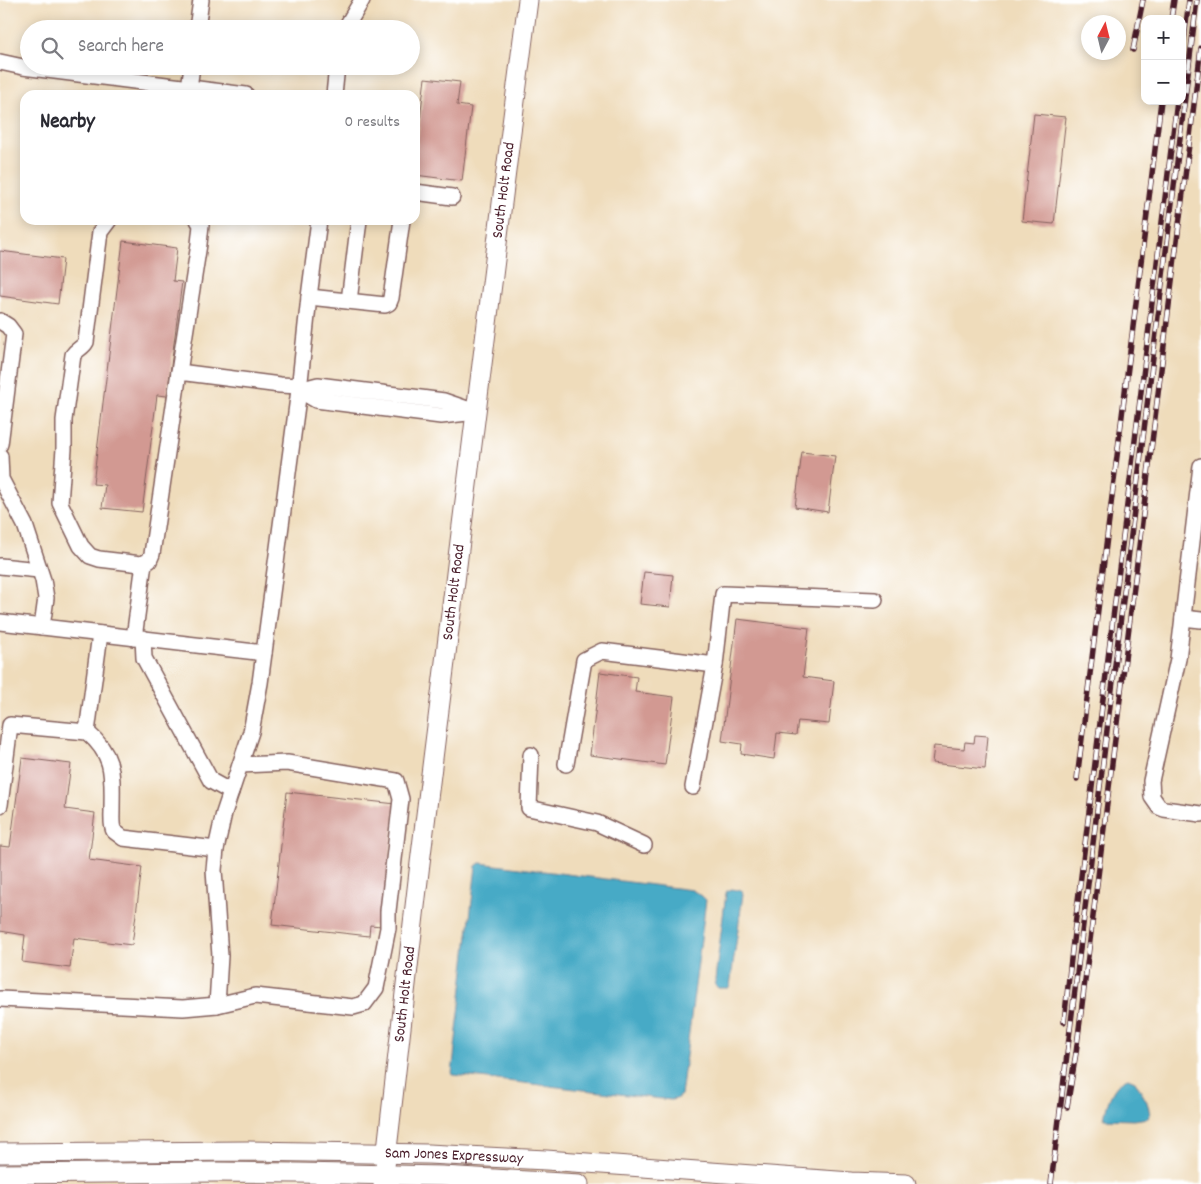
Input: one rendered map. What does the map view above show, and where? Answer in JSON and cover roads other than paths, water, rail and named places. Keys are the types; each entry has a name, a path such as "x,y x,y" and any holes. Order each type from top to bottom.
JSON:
{"main road":[{"name":"South Holt Road","path":"384,1179 420,863 528,0"},
{"name":"Sam Jones Expressway","path":"0,1153 248,1151 387,1153 546,1160 851,1182 906,1184"},
{"name":"Sam Jones Expressway","path":"0,1174 215,1172 384,1179 501,1179 579,1184"}],"lane":[{"path":"198,20 201,0"},
{"path":"350,20 362,0"},
{"path":"0,62 20,65"},
{"path":"91,75 205,90"},
{"path":"189,88 191,75"},
{"path":"335,90 336,75"},
{"path":"420,193 452,197"},
{"path":"105,225 100,232 86,342 83,348 76,351 73,355 64,420 60,503 80,546 90,556 99,560 141,564 149,561 152,554 201,225"},
{"path":"217,1005 220,956 214,870 216,849 224,813 251,732 260,683 300,388 318,225"},
{"path":"349,301 358,225"},
{"path":"309,297 385,305 389,303 401,225"},
{"path":"0,321 8,326 14,334 0,444"},
{"path":"179,372 300,388 318,385 444,401 476,412"},
{"path":"0,456 1,479 25,525 43,580 46,598 42,627"},
{"path":"1201,466 1176,667 1152,772 1151,790 1152,797 1159,807 1201,814"},
{"path":"144,563 139,638 144,658 211,780 231,792"},
{"path":"0,566 39,570"},
{"path":"693,787 715,665 723,594 876,600"},
{"path":"1183,618 1201,620"},
{"path":"0,622 264,653"},
{"path":"87,732 100,634"},
{"path":"566,764 584,660 602,651 715,665"},
{"path":"0,805 10,725 87,732 97,741 108,758 112,773 112,820 114,830 123,838 216,849"},
{"path":"531,755 529,808 597,823 644,846"},
{"path":"0,999 183,1008 217,1005 255,996 354,1007 364,1004 376,988 388,928 388,911 401,800 396,781 287,763 240,765"}],"water":[{"path":"480,863 692,890 706,900 681,1095 671,1100 452,1074 476,866"},
{"path":"732,889 742,891 743,894 730,986 728,988 718,988 715,980 726,893"},
{"path":"1128,1078 1135,1081 1147,1102 1150,1114 1148,1118 1134,1120 1104,1119 1114,1090 1122,1081"}],"railway":[{"path":"1133,50 1143,0"},
{"path":"1172,15 1174,0"},
{"path":"1186,24 1189,0"},
{"path":"1051,1184 1197,0"},
{"path":"1067,1107 1076,1053 1201,48"},
{"path":"1077,779 1161,105"},
{"path":"1064,1022 1177,105"}]}
